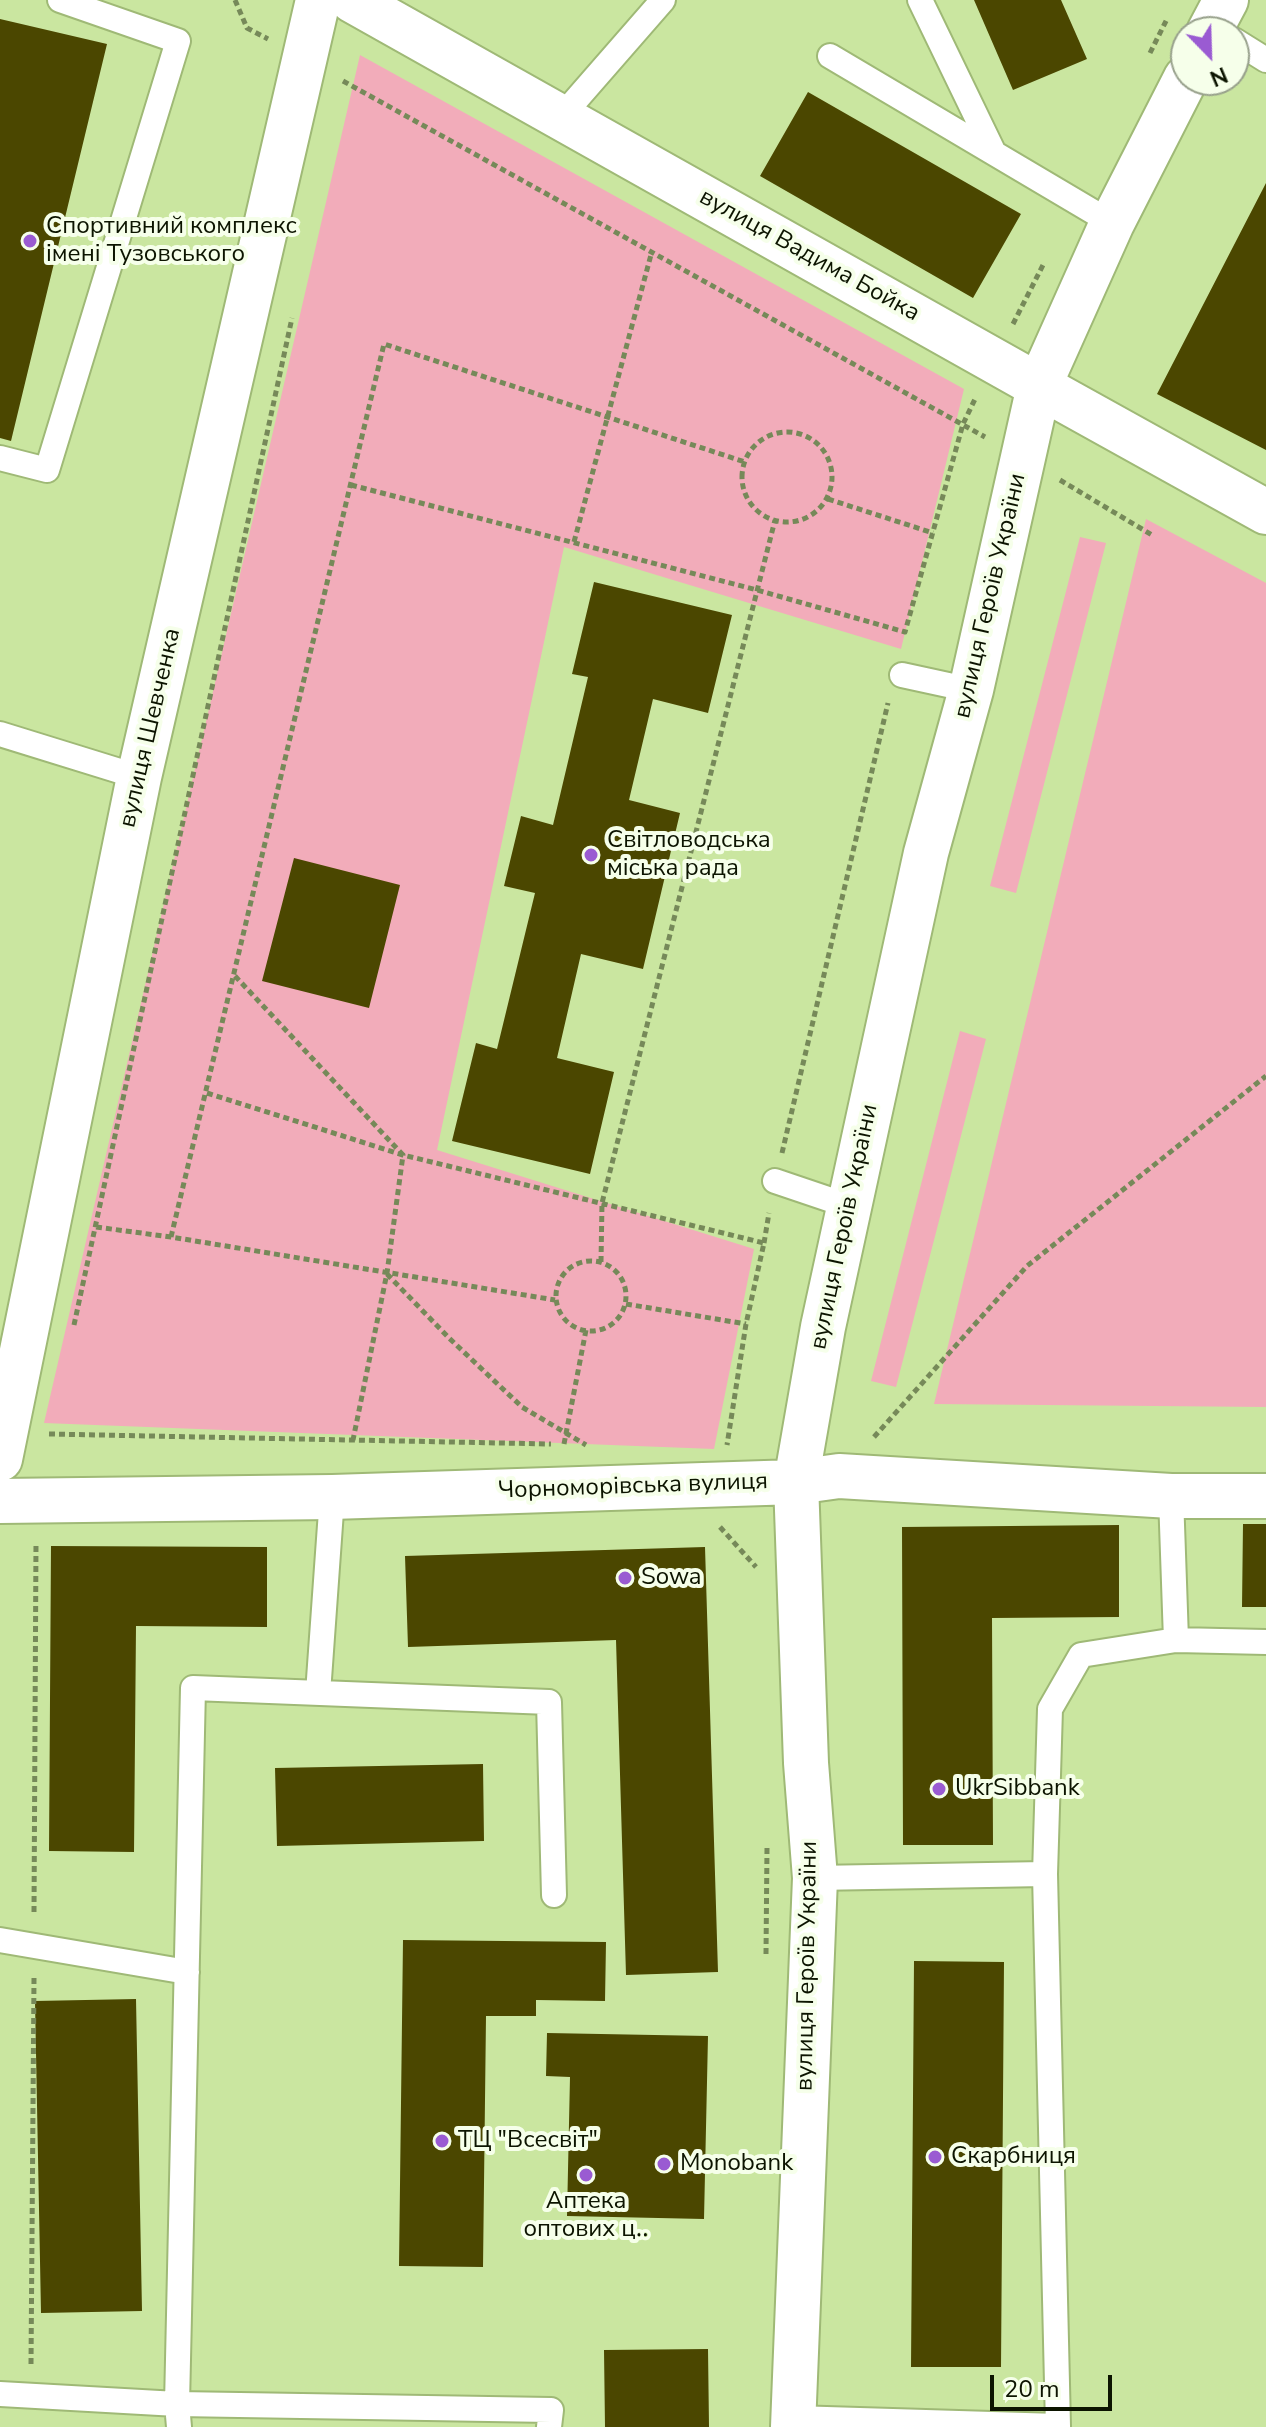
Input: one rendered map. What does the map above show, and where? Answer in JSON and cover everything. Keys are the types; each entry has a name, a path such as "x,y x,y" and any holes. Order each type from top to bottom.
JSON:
{"street":[{"name":"вулиця Шевченка","path":"3,1446 139,777 318,0"},
{"name":"вулиця Вадима Бойка","path":"352,0 1266,512"},
{"name":"вулиця Героїв України","path":"793,2422 815,1878 806,1763 796,1482 823,1327 926,853 971,690 1039,386 1112,223 1177,96"},
{"name":"Чорноморівська вулиця","path":"18,1500 332,1497 796,1482 839,1476 1171,1496 1266,1496"}],"lane":[{"path":"0,458 47,470 178,41 60,0"},
{"path":"561,117 663,0"},
{"path":"920,0 994,153"},
{"path":"830,56 1112,223"},
{"path":"897,682 971,690"},
{"path":"0,734 139,777"},
{"path":"775,1181 849,1206"},
{"path":"1171,1496 1176,1640"},
{"path":"318,1693 332,1497"},
{"path":"793,2422 1058,2426 1045,1874 1050,1709 1081,1655 1176,1640 1266,1642"},
{"path":"178,2415 193,1688 549,1702 554,1895"},
{"path":"815,1878 1045,1874"},
{"path":"0,1940 187,1972"},
{"path":"0,2394 178,2415 551,2410 549,2427"}],"path":[{"path":"235,0 247,28 932,406 1152,535"},
{"path":"340,96 347,66"},
{"path":"574,542 652,251"},
{"path":"73,1331 293,313"},
{"path":"171,1237 384,344 745,462"},
{"path":"789,431 811,438 828,454 833,477 828,499 812,516 790,524 766,519 748,502 741,478 747,454 765,437 789,431"},
{"path":"351,485 757,590"},
{"path":"828,499 933,533"},
{"path":"601,1262 602,1203 775,520"},
{"path":"902,646 905,632"},
{"path":"759,1570 720,1527 730,1417 775,1181 897,682"},
{"path":"235,976 403,1155"},
{"path":"839,1476 1027,1266 1266,1076"},
{"path":"207,1093 403,1155 764,1243"},
{"path":"353,1440 387,1273 403,1155"},
{"path":"96,1227 555,1300"},
{"path":"584,1261 601,1262 617,1271 625,1286 626,1304 616,1321 599,1331 579,1330 563,1318 555,1300 557,1283 568,1268 584,1261"},
{"path":"3,1446 51,1434 586,1445 522,1407 449,1338 387,1273"},
{"path":"626,1304 746,1324"},
{"path":"564,1444 586,1330"},
{"path":"31,2396 34,1946 18,1500 51,1434 54,1419"},
{"path":"766,1964 767,1836"}],"shaded area":[{"path":"360,55 964,389 901,649 564,547 437,1150 754,1249 714,1449 44,1423"},
{"path":"1146,519 1266,583 1266,1407 934,1404"},
{"path":"1080,537 1106,543 1016,893 990,886"},
{"path":"960,1031 986,1039 896,1387 871,1381"}],"building":[{"path":"974,0 1061,0 1087,59 1013,90"},
{"name":"Спортивний комплекс імені Тузовського","path":"0,19 107,44 11,441 0,438"},
{"path":"808,92 1021,214 973,298 760,176"},
{"path":"1266,183 1266,450 1157,394"},
{"name":"Світловодська міська рада","path":"594,582 732,615 708,713 653,699 629,800 680,813 643,969 581,954 557,1058 614,1072 590,1174 452,1141 476,1043 497,1049 535,893 504,886 521,816 553,825 588,677 572,674"},
{"path":"294,858 400,885 369,1008 262,981"},
{"path":"1243,1524 1266,1524 1266,1607 1242,1607"},
{"path":"1119,1525 1119,1617 992,1618 993,1845 903,1845 902,1527"},
{"path":"51,1546 267,1547 267,1627 136,1626 134,1852 49,1851"},
{"path":"705,1547 718,1972 626,1975 616,1640 408,1647 405,1556"},
{"path":"483,1764 484,1841 277,1846 275,1768"},
{"name":"ТЦ \"Всесвіт\"","path":"403,1940 606,1942 605,2001 536,2000 536,2016 486,2016 483,2267 399,2266"},
{"path":"914,1961 1004,1962 1001,2367 911,2367"},
{"path":"136,1999 142,2311 41,2313 35,2001"},
{"name":"ТЦ \"Всесвіт\"","path":"547,2033 708,2036 704,2219 567,2216 570,2077 546,2076"},
{"path":"708,2349 709,2427 605,2427 604,2350"}],"place":[{"name":"Спортивний комплекс імені Тузовського","path":"30,241"},
{"name":"Світловодська міська рада","path":"591,855"},
{"name":"Sowa","path":"625,1578"},
{"name":"UkrSibbank","path":"939,1789"},
{"name":"ТЦ \"Всесвіт\"","path":"442,2141"},
{"name":"Скарбниця","path":"935,2157"},
{"name":"Monobank","path":"664,2164"},
{"name":"Аптека оптових ц‥","path":"586,2175"}]}
